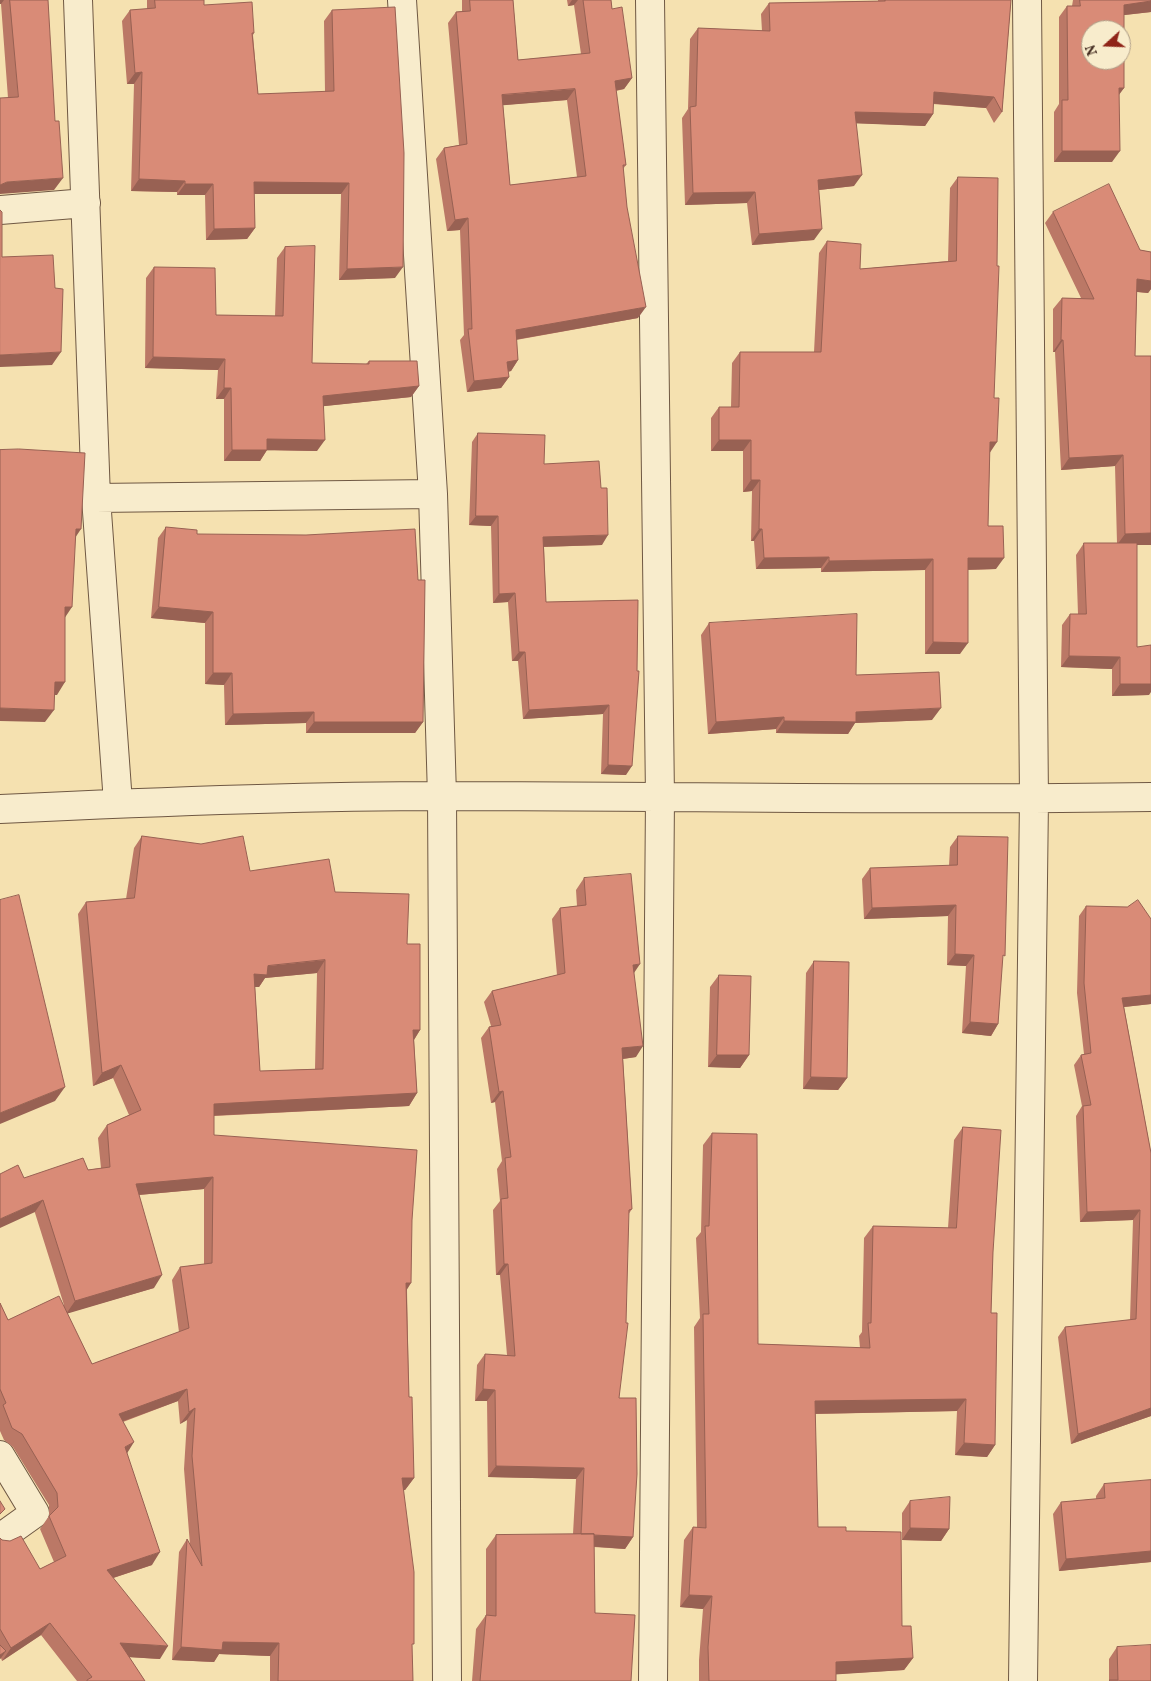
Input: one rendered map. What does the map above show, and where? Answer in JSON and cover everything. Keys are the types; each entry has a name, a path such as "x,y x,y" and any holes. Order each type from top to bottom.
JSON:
{"street":[{"path":"78,0 96,498 118,803"},
{"path":"402,0 433,494 442,796 447,1681"},
{"path":"650,0 660,797 653,1681"},
{"path":"1023,1681 1034,799 1026,0"},
{"path":"0,210 86,204"},
{"path":"96,498 433,494"},
{"path":"0,809 118,803 442,796 1034,799 1151,797"},
{"path":"0,1455 35,1513 0,1538"}],"building":[{"path":"10,0 48,0 55,121 59,121 63,178 7,182 0,185 0,98 18,97"},
{"path":"155,0 204,0 204,5 252,2 254,33 252,33 258,94 334,91 332,10 395,7 404,153 403,267 347,269 349,183 254,182 255,228 214,229 213,184 185,184 185,181 139,179 142,72 135,73 130,10 155,8"},
{"path":"470,0 513,0 518,60 590,53 583,0 611,0 612,9 622,7 632,78 615,81 626,165 623,165 627,207 646,307 516,330 518,360 507,362 509,377 474,381 468,329 472,329 468,218 455,220 444,148 467,144 456,12 470,11","holes":["575,89 586,176 510,185 502,95"]},
{"path":"885,0 1011,0 1002,112 994,97 934,92 933,114 855,112 862,175 818,180 822,229 759,234 755,192 693,193 690,107 696,106 698,28 770,31 769,3"},
{"path":"1080,0 1151,0 1124,5 1124,20 1081,20 1081,70 1124,70 1124,88 1119,88 1120,151 1062,151 1062,100 1068,100 1067,6 1080,6"},
{"path":"958,177 998,178 997,266 999,266 994,398 999,398 997,442 990,442 988,526 1003,526 1004,558 968,558 968,643 933,642 933,559 829,561 829,557 764,558 762,529 759,529 760,480 751,480 751,440 719,440 719,407 739,407 740,352 821,352 827,241 861,244 860,269 956,261"},
{"path":"1109,184 1140,250 1151,252 1151,281 1137,279 1135,356 1151,356 1151,533 1125,534 1123,455 1069,458 1063,340 1061,340 1062,298 1094,299 1053,212"},
{"path":"0,210 2,212 2,257 53,255 55,288 63,289 61,352 0,355"},
{"path":"315,246 312,363 369,364 369,361 417,361 419,386 323,396 325,440 267,439 267,450 232,450 231,388 224,388 225,359 153,357 154,267 215,268 216,315 283,316 285,247"},
{"path":"478,433 545,435 544,464 599,461 601,488 607,488 608,535 543,537 546,602 638,600 637,671 639,671 632,766 608,765 609,705 529,710 525,652 519,652 515,593 499,594 498,516 476,516"},
{"path":"19,449 85,453 81,529 76,529 72,607 65,607 65,682 55,682 54,710 0,708 0,450"},
{"path":"166,527 197,530 197,534 306,535 415,529 418,580 425,580 423,722 314,722 314,712 233,714 232,673 213,673 213,612 159,607"},
{"path":"1084,543 1137,543 1137,647 1151,645 1151,684 1120,684 1120,657 1069,656 1070,614 1086,614"},
{"path":"857,614 856,675 939,672 941,708 856,712 856,722 784,721 784,717 716,722 709,623"},
{"path":"142,836 201,844 243,836 250,871 329,859 335,892 409,894 407,944 420,944 420,1030 413,1030 417,1093 214,1104 214,1135 417,1150 412,1220 411,1283 406,1283 409,1397 412,1397 414,1478 402,1478 414,1572 413,1681 278,1681 279,1643 223,1642 222,1650 181,1647 187,1539 202,1566 192,1456 195,1408 189,1412 187,1389 119,1414 134,1442 125,1447 160,1552 107,1570 168,1646 120,1643 145,1681 87,1681 92,1677 50,1623 11,1648 0,1629 0,1538 10,1541 21,1536 40,1569 66,1556 49,1516 58,1507 57,1493 22,1434 12,1428 3,1405 6,1403 0,1389 0,1303 8,1320 59,1296 92,1364 189,1328 180,1267 212,1263 213,1177 136,1184 162,1275 75,1301 43,1200 0,1219 0,1174 18,1165 24,1178 83,1158 88,1170 110,1167 107,1125 141,1110 121,1065 102,1073 86,902 134,898","holes":["325,960 323,1069 260,1071 254,974 267,975 268,966"]},
{"path":"958,836 1008,837 1005,956 1003,955 998,1024 970,1022 974,955 955,954 956,905 872,908 870,868 957,865"},
{"path":"631,874 640,964 633,965 643,1046 622,1048 632,1209 629,1210 626,1323 628,1323 619,1398 636,1398 637,1474 633,1537 581,1534 584,1468 496,1466 495,1390 483,1389 485,1354 515,1356 508,1264 504,1264 501,1199 508,1198 505,1158 511,1157 503,1091 499,1092 489,1027 501,1025 492,991 565,973 560,908 586,905 584,878"},
{"path":"19,895 65,1087 0,1113 0,900"},
{"path":"1138,900 1151,919 1151,995 1122,998 1151,1153 1151,1408 1078,1434 1065,1327 1136,1319 1140,1210 1087,1212 1083,1106 1091,1105 1081,1055 1091,1053 1084,983 1086,906 1127,907"},
{"path":"814,961 849,962 847,1078 811,1077"},
{"path":"719,975 751,976 749,1055 717,1055"},
{"path":"963,1127 1001,1130 991,1313 997,1313 995,1445 964,1443 966,1399 815,1401 818,1527 846,1527 846,1531 901,1532 902,1626 911,1626 913,1658 836,1662 836,1681 709,1681 708,1647 712,1596 689,1595 693,1527 706,1528 703,1314 709,1314 705,1226 709,1226 712,1133 757,1134 758,1344 870,1348 868,1323 871,1323 873,1226 956,1228"},
{"path":"1151,1480 1151,1551 1066,1559 1061,1502 1105,1498 1104,1484"},
{"path":"950,1497 949,1529 910,1528 910,1501"},
{"path":"0,1501 5,1509 0,1514"},
{"path":"594,1534 595,1613 635,1615 631,1681 480,1681 486,1615 496,1616 496,1535"},
{"path":"0,1645 6,1651 0,1655"},
{"path":"1151,1645 1151,1681 1109,1680 1118,1680 1117,1647"}]}
